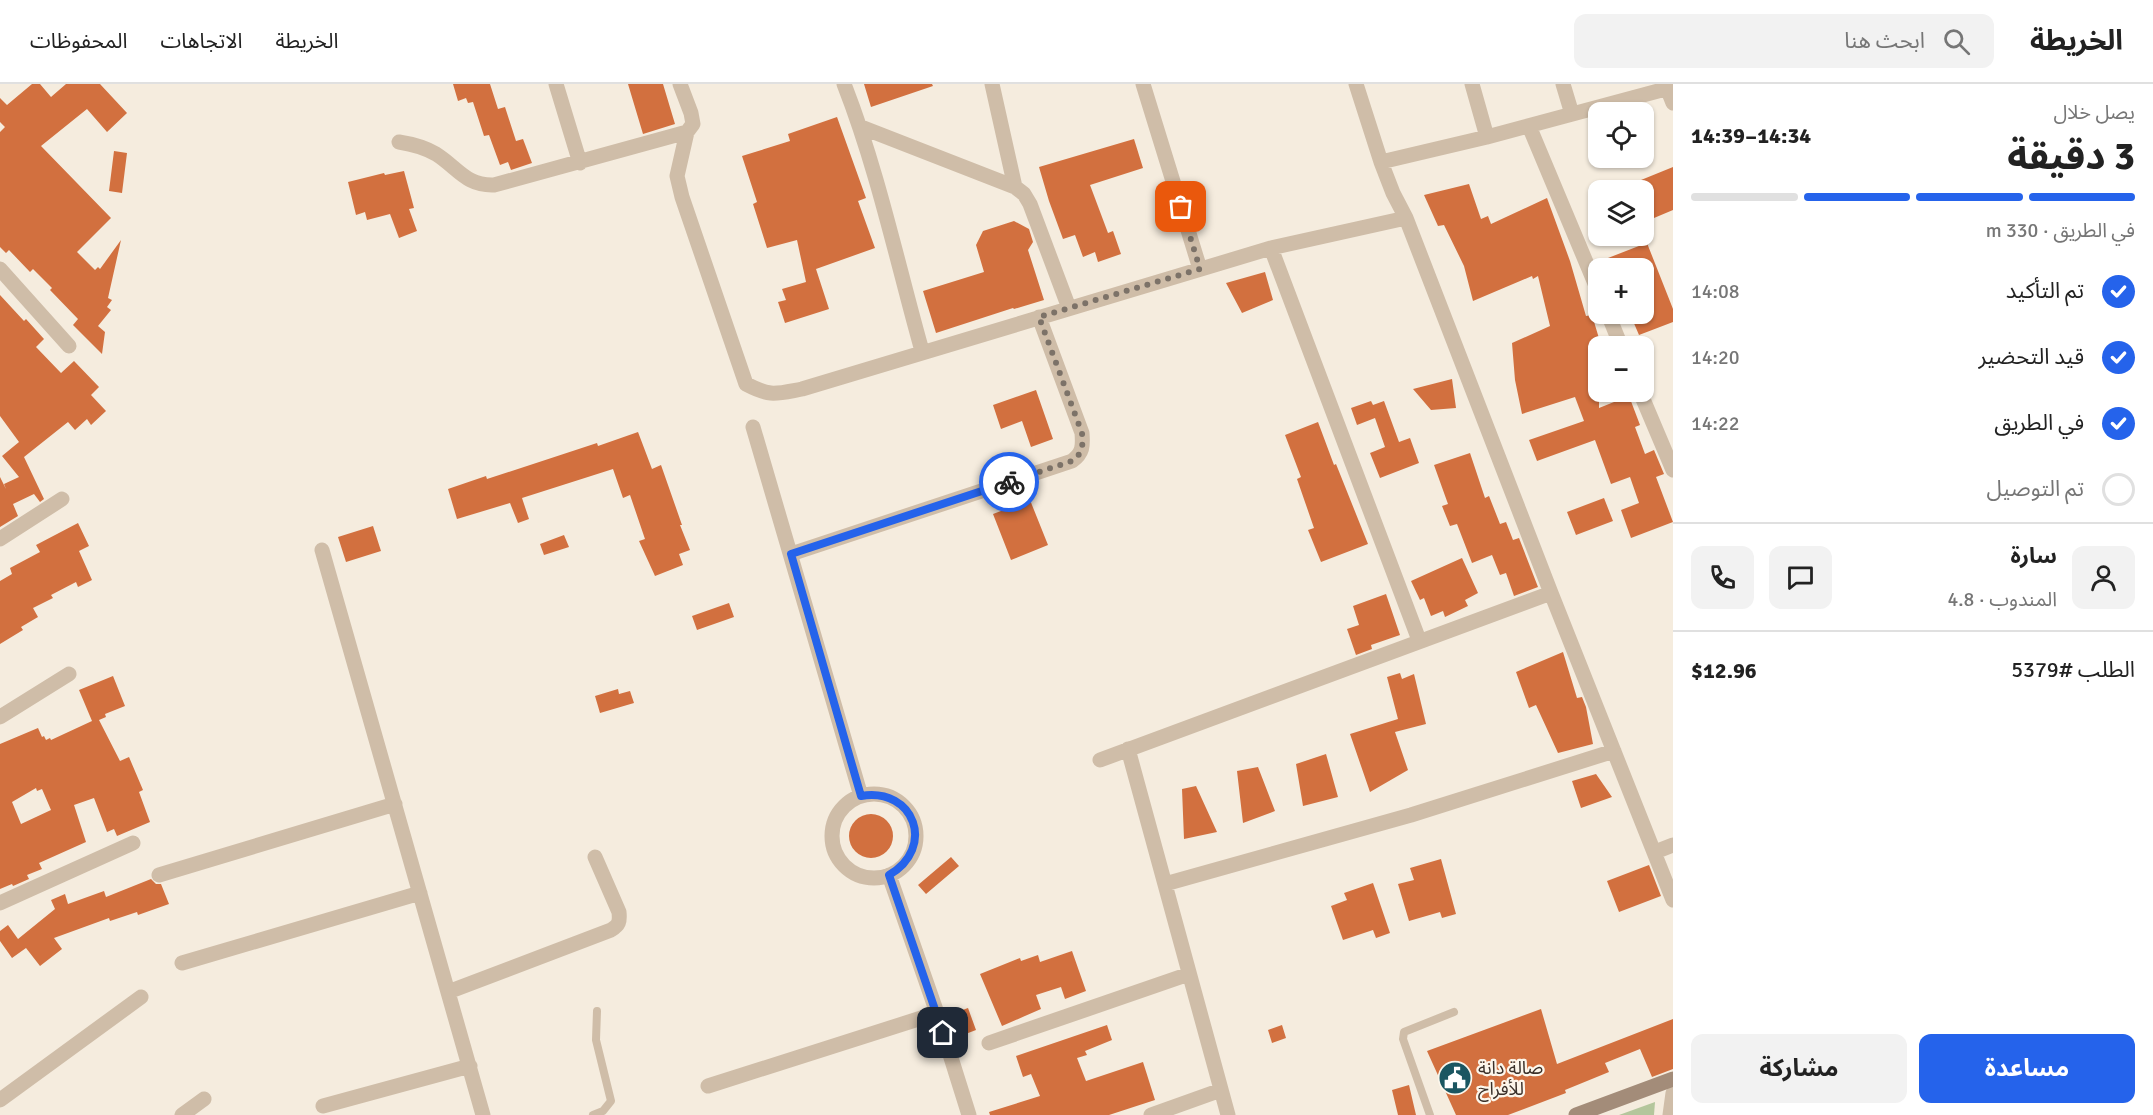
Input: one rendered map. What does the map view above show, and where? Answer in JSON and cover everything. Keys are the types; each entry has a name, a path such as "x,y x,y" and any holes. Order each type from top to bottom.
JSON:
{"street":[{"path":"556,84 580,163"},
{"path":"680,84 693,124 687,132 677,176 682,197 746,384 761,392 774,395 802,389 922,351 1271,248 1406,218"},
{"path":"844,84 861,127 922,351"},
{"path":"992,84 1015,187"},
{"path":"1143,84 1200,269"},
{"path":"1356,84 1393,193 1406,218 1673,900"},
{"path":"1472,84 1487,137"},
{"path":"1563,84 1572,114"},
{"path":"1381,162 1487,137 1670,87 1673,103"},
{"path":"1529,126 1588,267"},
{"path":"861,127 1015,187 1024,194 1030,204 1069,308"},
{"path":"399,142 414,144 436,154 471,182 482,186 580,163 687,132"},
{"path":"1271,248 1419,640"},
{"path":"0,269 69,346"},
{"path":"791,554 1072,461 1080,455 1083,446 1082,433 1039,317"},
{"path":"1644,402 1673,470"},
{"path":"753,427 861,796"},
{"path":"0,539 62,499"},
{"path":"322,550 483,1115"},
{"path":"1100,760 1551,593"},
{"path":"0,717 69,674"},
{"path":"1128,749 1228,1115"},
{"path":"1165,884 1411,815 1614,751"},
{"path":"873,794 886,796 898,802 913,822 914,847 909,859 900,869 889,875 876,878 856,874 841,862 834,850 832,837 839,811 849,802 861,796 873,794"},
{"path":"159,875 395,804"},
{"path":"0,903 133,843"},
{"path":"1655,852 1673,846"},
{"path":"448,992 618,926 619,912 595,857"},
{"path":"889,875 937,1013 969,1115"},
{"path":"182,963 420,893"},
{"path":"990,1043 1189,974"},
{"path":"0,1100 141,997"},
{"path":"708,1086 937,1013"},
{"path":"323,1106 470,1066"},
{"path":"1575,1115 1673,1079"},
{"path":"1150,1115 1221,1090"},
{"path":"1670,1115 1673,1093"},
{"path":"182,1115 204,1099"}],"lane":[{"path":"593,1115 603,1111 611,1101 596,1040 597,1011"},
{"path":"1430,1115 1403,1038 1404,1032 1454,1012"}],"green space":[{"path":"1655,1102 1654,1115 1619,1115"}],"building":[{"path":"32,84 40,84 51,97 66,84 100,84 127,113 107,132 87,109 41,146 111,218 77,252 95,270 98,267 100,269 121,240 108,298 112,300 107,307 111,310 98,326 105,332 102,354 73,325 78,319 50,290 52,288 33,269 30,272 9,250 6,253 0,247 0,132 5,127 0,122 0,98 7,105"},
{"path":"453,84 490,84 498,109 505,107 516,141 523,139 532,163 511,170 508,162 500,165 489,135 484,136 473,102 468,103 466,98 458,101"},
{"path":"628,84 663,84 675,124 643,134"},
{"path":"864,84 932,84 933,86 871,107"},
{"path":"837,117 866,198 858,201 875,248 816,269 829,309 785,323 778,302 786,300 782,289 806,282 797,240 767,248 753,204 757,202 742,156 790,141 788,134"},
{"path":"1134,139 1143,168 1090,185 1108,233 1113,231 1121,254 1098,262 1095,252 1083,257 1075,235 1063,239 1039,167"},
{"path":"114,151 127,153 122,193 109,191"},
{"path":"1673,167 1673,210 1654,218 1654,180 1641,180"},
{"path":"404,171 414,208 409,209 417,231 399,238 390,214 367,220 365,212 356,215 348,182 384,173 385,175"},
{"path":"1469,184 1481,219 1488,216 1491,224 1547,198 1570,261 1586,316 1588,316 1588,324 1595,324 1598,336 1588,336 1588,402 1599,402 1599,408 1614,402 1631,402 1640,425 1635,427 1645,454 1654,450 1664,474 1656,477 1673,522 1631,538 1621,510 1639,503 1630,477 1611,484 1595,440 1537,461 1529,440 1584,421 1575,397 1522,414 1515,380 1512,343 1550,326 1538,276 1533,279 1532,276 1473,301 1464,266 1444,225 1438,226 1424,195"},
{"path":"1014,221 1029,229 1033,242 1028,250 1044,300 936,333 923,291 984,272 976,245 983,231"},
{"path":"1639,246 1648,246 1653,258 1608,258"},
{"path":"1654,261 1673,309 1673,322 1639,335 1634,324 1654,324"},
{"path":"1265,272 1273,300 1242,313 1226,283"},
{"path":"0,295 44,339 36,347 61,373 74,361 99,387 91,395 106,411 91,425 87,419 75,430 68,422 24,457 44,499 40,502 34,494 13,504 18,516 0,527 0,477 6,489 4,484 19,477 2,456 19,442 0,416"},
{"path":"1452,379 1456,408 1431,410 1413,389"},
{"path":"1036,390 1053,439 1031,447 1022,421 1001,429 993,405"},
{"path":"1371,401 1373,405 1384,401 1399,442 1410,438 1419,463 1380,478 1370,453 1385,447 1375,418 1357,425 1351,408"},
{"path":"1318,422 1368,544 1321,562 1308,530 1314,528 1297,479 1301,477 1285,435"},
{"path":"638,432 652,469 661,465 682,525 680,525 690,550 679,554 683,565 655,576 639,541 645,539 630,495 623,498 613,469 522,498 529,519 518,523 510,503 457,519 448,489 486,476 487,479 597,443 598,446"},
{"path":"1470,453 1485,498 1489,496 1500,524 1506,522 1513,540 1519,538 1538,587 1514,596 1506,573 1500,575 1492,555 1472,563 1457,524 1450,526 1442,506 1448,504 1434,465"},
{"path":"1604,498 1613,521 1576,535 1567,512"},
{"path":"1030,500 1048,545 1011,560 993,514"},
{"path":"78,523 89,546 79,551 92,580 78,587 76,582 51,595 53,598 33,608 38,617 21,627 23,630 0,644 0,581 12,574 10,568 40,552 36,545"},
{"path":"373,526 381,551 346,562 338,537"},
{"path":"564,535 569,547 544,555 540,544"},
{"path":"1462,558 1478,593 1465,600 1468,606 1445,617 1443,611 1431,616 1424,598 1420,600 1411,581"},
{"path":"1386,594 1400,635 1371,645 1372,649 1356,655 1347,629 1359,625 1353,606"},
{"path":"729,603 734,617 697,630 692,616"},
{"path":"1563,652 1577,698 1582,697 1586,707 1593,744 1558,753 1536,705 1529,708 1516,672"},
{"path":"1400,673 1402,679 1414,674 1426,724 1395,732 1408,770 1370,792 1350,734 1398,719 1387,677"},
{"path":"113,676 125,706 105,714 106,717 99,720 120,761 129,757 143,790 139,792 150,822 117,836 114,829 107,832 94,798 74,805 86,842 39,863 42,869 27,875 29,879 0,889 0,744 38,728 42,737 51,740 92,721 79,690","holes":["36,788 37,791 42,789 51,810 21,824 12,802"]},
{"path":"618,689 619,694 630,691 634,703 600,713 595,696"},
{"path":"1326,754 1338,797 1303,806 1296,764"},
{"path":"1258,767 1275,811 1243,823 1237,771"},
{"path":"1596,774 1612,797 1581,808 1572,781"},
{"path":"1196,786 1217,832 1184,839 1182,789"},
{"path":"871,814 880,815 887,820 892,827 892,845 887,852 880,857 871,858 862,857 855,852 850,845 849,836 850,827 855,820 862,815"},
{"path":"951,857 959,866 926,894 918,885"},
{"path":"1441,859 1456,914 1442,918 1440,912 1409,921 1398,884 1414,880 1410,868"},
{"path":"1649,865 1661,896 1619,912 1607,881"},
{"path":"151,879 156,884 161,884 169,904 138,915 137,912 110,921 109,918 54,938 62,949 40,966 26,948 12,958 0,941 0,931 8,925 18,939 55,909 51,900 65,894 68,904 104,891 106,897"},
{"path":"1373,883 1390,933 1376,938 1373,930 1343,940 1331,906 1347,900 1344,893"},
{"path":"1072,951 1086,991 1065,999 1061,987 1036,995 1041,1009 1002,1026 980,974 1020,958 1021,961 1038,955 1040,962"},
{"path":"968,1008 976,1030 963,1035 954,1013"},
{"path":"1541,1009 1557,1064 1673,1019 1673,1069 1652,1077 1640,1049 1605,1063 1609,1072 1565,1090 1566,1093 1508,1115 1456,1115 1427,1051"},
{"path":"1107,1025 1112,1040 1085,1051 1087,1055 1077,1058 1086,1081 1143,1062 1155,1100 1109,1115 990,1115 989,1112 1040,1096 1031,1074 1023,1077 1016,1056"},
{"path":"1282,1025 1286,1038 1272,1043 1268,1030"},
{"path":"1409,1085 1416,1115 1398,1115 1392,1090"}],"way so far":[{"path":"1009,482 1072,461 1080,455 1083,446 1082,433 1039,317 1200,269 1181,207"}],"place":[{"name":"صالة دانة للأفراح","path":"1455,1078"}],"route":[{"path":"943,1033 889,875 900,869 909,859 914,847 913,822 898,802 886,796 873,794 861,796 791,554 1009,482"}]}
